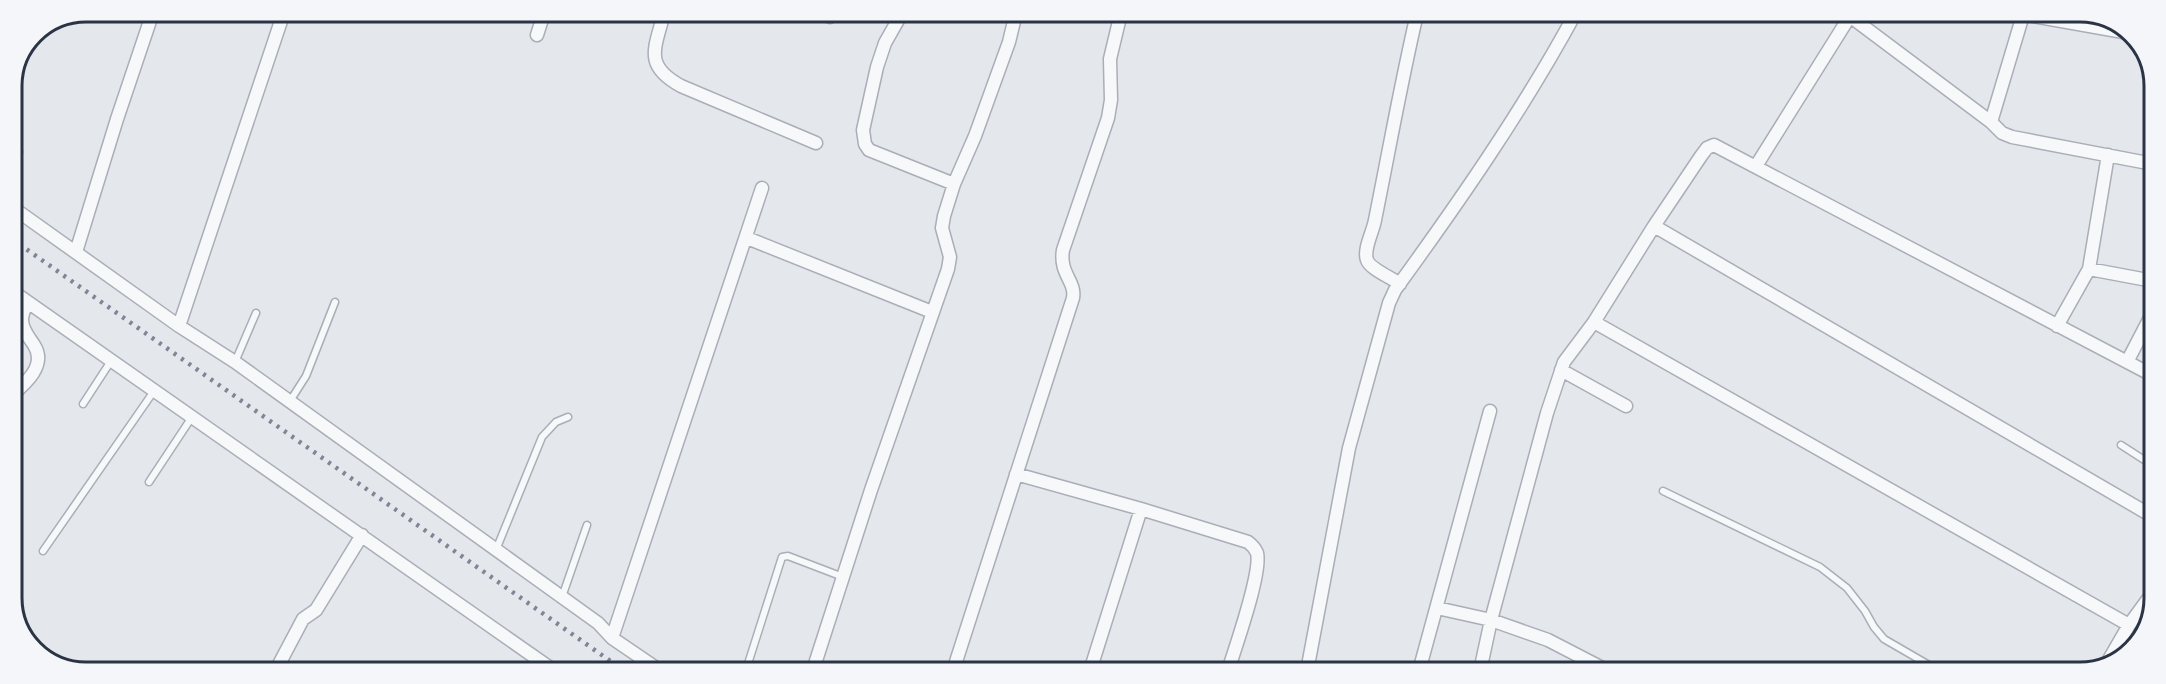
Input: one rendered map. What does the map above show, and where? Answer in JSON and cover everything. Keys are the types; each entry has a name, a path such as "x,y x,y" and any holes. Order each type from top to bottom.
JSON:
{"street":[{"path":"76,252 150,22"},
{"path":"179,326 281,22"},
{"path":"537,35 541,22"},
{"path":"661,22 655,57 656,65 665,77 681,86 816,142"},
{"path":"897,22 885,43 877,67 863,130 865,144 869,150 954,184"},
{"path":"816,662 948,269 950,257 942,228 944,216 954,184 975,136 1009,42 1014,22"},
{"path":"956,662 1073,298 1074,289 1064,274 1062,256 1110,108 1110,59 1119,22"},
{"path":"1400,284 1371,266 1367,260 1367,249 1398,93 1415,22"},
{"path":"1309,662 1349,448 1386,312 1400,284 1497,141 1555,52 1571,22"},
{"path":"1756,166 1849,22"},
{"path":"1861,22 1991,122 2002,133 2012,137 2143,162"},
{"path":"1991,122 2023,22"},
{"path":"2065,22 2108,29"},
{"path":"1482,662 1491,620 1547,412 1561,370 1707,148 1714,145 1720,147 2144,371"},
{"path":"2057,326 2089,269 2108,155"},
{"path":"612,638 762,188"},
{"path":"22,214 179,326 235,362 598,623 612,638 647,662"},
{"path":"1654,226 2144,511"},
{"path":"747,238 932,312"},
{"path":"2089,269 2143,279"},
{"path":"22,299 362,535 538,662"},
{"path":"22,317 27,302"},
{"path":"22,321 39,358 30,379 23,386"},
{"path":"1594,322 2129,625"},
{"path":"2127,362 2143,330"},
{"path":"1561,370 1626,406"},
{"path":"1422,662 1490,411"},
{"path":"1016,474 1248,542 1257,551 1257,563 1246,615 1231,662"},
{"path":"1093,662 1141,509"},
{"path":"280,662 303,619 316,610 362,535"},
{"path":"2128,640 2129,625 2143,606"},
{"path":"1437,608 1491,620 1548,640 1591,662"}],"lane":[{"path":"290,402 306,376 335,302"},
{"path":"235,362 256,313"},
{"path":"83,404 111,360"},
{"path":"43,551 155,391"},
{"path":"149,482 192,417"},
{"path":"496,550 542,437 556,422 568,417"},
{"path":"2121,446 2144,460"},
{"path":"1663,490 1820,567 1847,588 1884,639 1924,662"},
{"path":"562,597 587,525"},
{"path":"748,662 777,566 782,557 788,556 843,577"}],"railway":[{"path":"22,246 612,662"}]}
